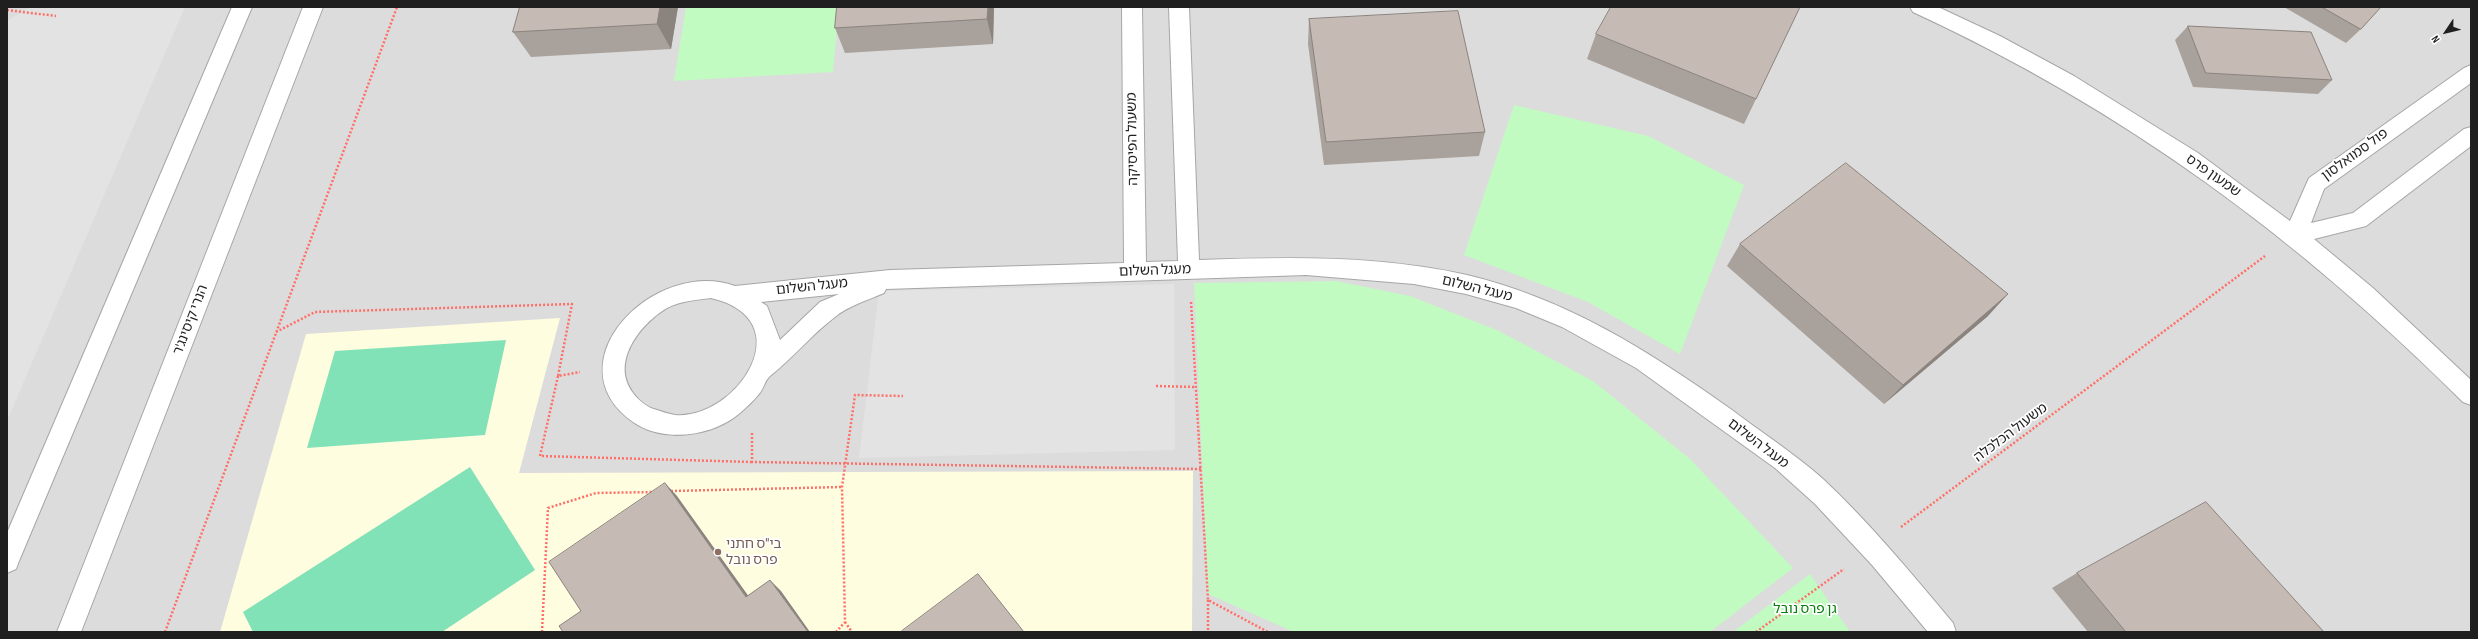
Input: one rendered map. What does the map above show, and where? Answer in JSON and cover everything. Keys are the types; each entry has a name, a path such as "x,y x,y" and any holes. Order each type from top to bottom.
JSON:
{"street":[{"path":"7,561 242,7"},
{"name":"הנרי קיסינג'ר","path":"69,632 313,7"},
{"name":"משעול הפיסיקה","path":"1132,7 1135,272"},
{"path":"1179,7 1189,269"},
{"name":"שמעון פרס","path":"1920,7 2003,46 2071,84 2144,129 2295,235 2361,292 2471,395"},
{"name":"פול סמואלסון","path":"2295,235 2316,184 2471,72"},
{"path":"2295,235 2359,220 2471,134"},
{"name":"מעגל השלום","path":"735,295 890,280 1189,269 1348,267 1417,275 1510,297 1557,315 1606,338 1677,383 1806,479 1874,548 1944,632"},
{"name":"מעגל השלום","path":"764,368 828,309 890,280"},
{"path":"711,290 735,295 754,308 765,322 769,344 764,368 751,390 730,408 709,419 681,425 654,422 633,411 616,390 613,368 618,344 633,322 659,302 685,292 711,290"}],"path":[{"path":"165,632 396,7"},
{"path":"7,10 56,16"},
{"name":"משעול הכלכלה","path":"1756,632 1874,548 2270,252"},
{"path":"1189,269 1208,600 1208,632"},
{"path":"276,332 315,312 572,304 540,456 846,464 1201,469"},
{"path":"558,376 613,368"},
{"path":"1156,386 1196,387"},
{"path":"751,390 752,462"},
{"path":"852,632 845,622 842,487 855,396 903,396"},
{"path":"667,491 842,487"},
{"path":"542,632 548,508 596,493 659,491"},
{"path":"1208,600 1268,632"},
{"path":"836,632 845,622"}],"shaded area":[{"path":"7,7 2471,7 2471,632 7,632"},
{"path":"31,7 185,7 7,421 7,21"},
{"path":"1174,284 1175,450 859,458 879,291"},
{"name":"בי\"ס חתני פרס נובל","path":"560,318 519,473 1193,471 1192,632 220,632 306,334"}],"green space":[{"path":"686,7 839,7 833,72 674,81"},
{"path":"1514,105 1648,136 1744,185 1680,354 1588,302 1464,255"},
{"path":"1336,281 1410,296 1499,331 1593,381 1690,459 1793,568 1710,632 1294,632 1208,594 1194,283"},
{"path":"506,340 485,435 307,448 335,351"},
{"path":"470,467 535,570 442,632 253,632 243,612"},
{"name":"גן פרס נובל","path":"1810,574 1850,632 1733,632"}],"building":[{"path":"520,7 660,7 657,24 513,32"},
{"path":"837,7 988,7 987,19 835,28"},
{"path":"1611,7 1800,7 1756,99 1596,34"},
{"path":"2322,7 2381,7 2361,29"},
{"path":"1458,11 1485,132 1326,142 1309,19"},
{"path":"2188,26 2311,32 2332,80 2206,73"},
{"path":"1846,163 2008,294 1903,385 1740,244"},
{"path":"665,483 746,597 770,580 808,632 563,632 559,626 581,611 549,562"},
{"path":"2206,502 2324,632 2126,632 2077,573"},
{"path":"978,574 1024,632 902,631"}],"place":[{"name":"בי\"ס חתני פרס נובל","path":"718,552"}]}
